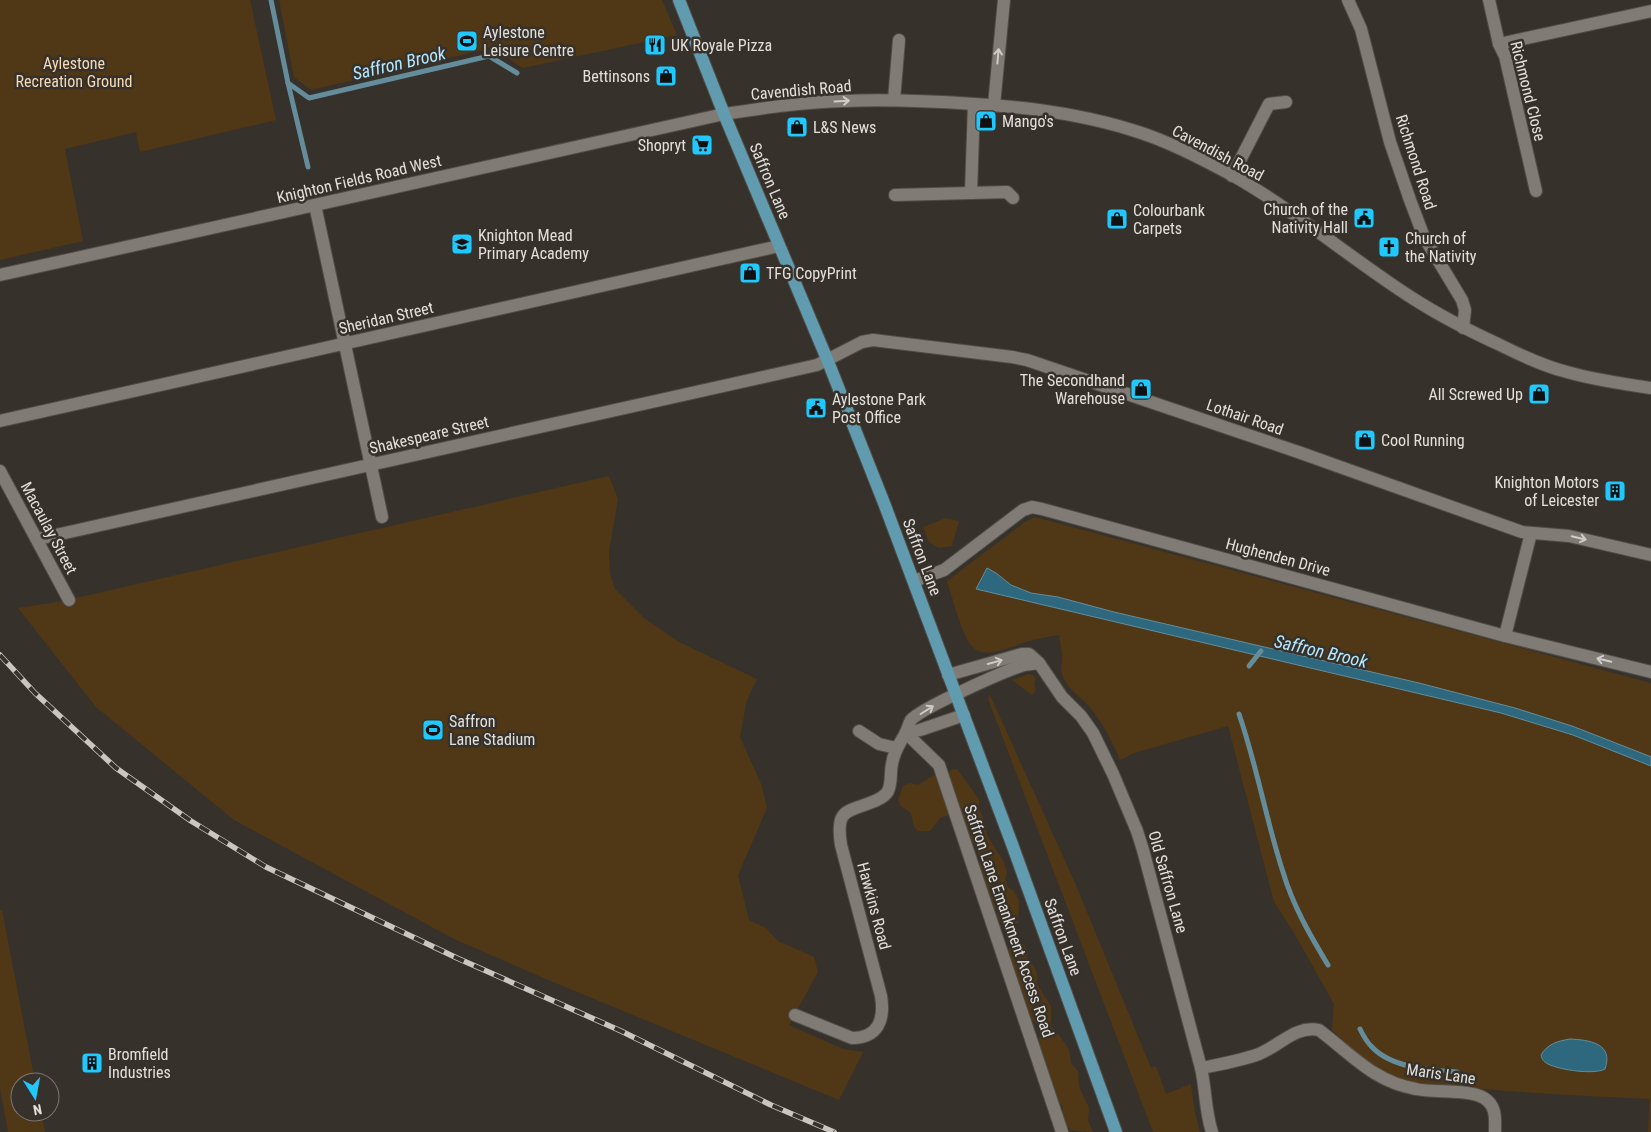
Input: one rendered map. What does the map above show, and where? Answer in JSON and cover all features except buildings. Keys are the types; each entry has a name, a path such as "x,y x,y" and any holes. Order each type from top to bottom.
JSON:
{"main road":[{"name":"Saffron Lane","path":"679,0 724,114 827,359 914,581 1116,1132"}],"street":[{"path":"994,105 1004,0"},
{"name":"Richmond Road","path":"1348,0 1361,29 1390,142 1424,237 1442,270 1462,300 1465,310 1463,328"},
{"name":"Richmond Close","path":"1489,0 1499,44 1505,56 1536,191"},
{"path":"1499,44 1651,11"},
{"path":"894,100 899,40"},
{"name":"Cavendish Road","path":"724,114 831,102 894,100 1035,108 1086,117 1133,130 1181,150 1232,176 1328,238 1396,288 1433,312 1463,328 1538,362 1565,372 1651,388"},
{"path":"1232,176 1268,104 1286,102"},
{"path":"971,193 974,104"},
{"name":"Knighton Fields Road West","path":"0,275 724,114"},
{"path":"895,195 1007,192 1014,198"},
{"path":"315,205 382,517"},
{"name":"Sheridan Street","path":"0,421 779,246"},
{"name":"Lothair Road","path":"827,359 862,342 873,340 1026,360 1301,453 1522,532 1569,536 1651,555"},
{"name":"Shakespeare Street","path":"38,539 817,365 827,359"},
{"name":"Macaulay Street","path":"0,471 69,600"},
{"name":"Hughenden Drive","path":"914,581 944,570 1024,510 1032,508 1042,509 1505,636 1651,672"},
{"path":"1505,636 1531,533"},
{"path":"948,674 1022,654 1029,654 1039,663 1023,666 956,695"},
{"name":"Old Saffron Lane","path":"1039,663 1062,698 1081,716 1093,733 1114,774 1137,831 1148,866 1205,1083 1208,1121 1212,1132"},
{"name":"Hawkins Road","path":"795,1015 852,1038 862,1038 870,1035 878,1025 882,1017 883,1008 881,996 851,886 839,828 840,820 852,808 880,799 888,792 896,748 906,733 912,719 956,695"},
{"path":"906,733 964,715"},
{"path":"859,731 880,744 896,748"},
{"name":"Saffron Lane Emankment Access Road","path":"906,733 939,764 1062,1132"},
{"name":"Maris Lane","path":"1201,1068 1238,1061 1261,1053 1301,1030 1311,1028 1319,1030 1368,1070 1390,1082 1415,1090 1474,1094 1484,1098 1491,1104 1494,1110 1495,1132"}],"green space":[{"name":"Aylestone Recreation Ground","path":"0,0 250,0 276,120 140,152 136,132 65,149 83,241 0,260"},
{"name":"Aylestone Leisure Centre","path":"279,0 662,0 677,35 523,68 492,48 311,90 294,77"},
{"name":"Saffron Lane Stadium","path":"609,476 618,499 609,552 610,573 615,589 644,618 679,642 757,679 747,700 740,737 762,786 767,808 738,875 749,920 766,928 778,941 814,957 818,972 789,1025 843,1049 863,1052 839,1100 454,939 234,820 96,707 18,608 63,601"},
{"path":"1035,517 1651,683 1651,1132 1648,1132 1650,1099 1562,1095 1415,1083 1396,1077 1378,1068 1332,1030 1334,1004 1293,931 1274,902 1228,726 1134,753 1120,760 1101,723 1064,679 1061,672 1062,656 1059,635 987,653 972,647 967,639 958,618 947,581 1025,522"},
{"path":"946,518 959,521 952,546 939,548 929,542 923,527"},
{"path":"1028,674 1036,678 1034,685 1036,690 1032,695 1012,680"},
{"path":"990,695 1076,885 1151,1068 1156,1066 1166,1094 1191,1084 1200,1132 1153,1132 988,699"},
{"path":"957,769 979,799 979,809 988,837 1003,860 1007,872 1005,879 1008,887 1014,891 1019,901 1018,923 1009,926 1001,923 997,916 997,911 992,906 979,866 978,852 970,840 948,774 951,770"},
{"path":"934,775 939,778 940,792 946,802 949,815 940,818 930,831 918,831 914,827 911,813 901,806 898,800 903,786 910,783 918,785"},
{"path":"0,910 2,910 33,1072 10,1072 10,1122 43,1122 45,1132 8,1132 0,1088"},
{"path":"1023,943 1027,950 1028,960 1034,966 1037,974 1037,984 1051,1006 1051,1026 1069,1049 1071,1063 1078,1071 1079,1086 1089,1108 1088,1120 1093,1132 1074,1130 1065,1125 1063,1121 1063,1106 1057,1102 1038,1046 1040,1035 1038,1027 1034,1021 1030,1020 1007,953 1011,946"}],"water":[{"path":"987,568 1011,585 1031,593 1058,597 1114,612 1419,683 1515,708 1572,726 1649,756 1651,757 1651,766 1573,735 1501,713 976,589"},
{"path":"1570,1039 1585,1040 1603,1048 1607,1060 1605,1069 1593,1072 1568,1070 1543,1061 1541,1055 1546,1048 1557,1042"}],"waterway":[{"name":"Saffron Brook","path":"271,0 288,83 309,98 489,56 517,73"},
{"name":"Saffron Brook","path":"288,83 308,167"},
{"path":"1249,666 1261,651"},
{"path":"1239,714 1287,885 1302,920 1328,965"},
{"path":"1360,1029 1371,1046 1389,1059 1411,1066 1457,1072"}],"railway":[{"path":"0,655 35,693 116,768 191,821 266,867 457,958 621,1031 771,1105 834,1132"}],"place":[{"name":"Aylestone Leisure Centre","path":"467,41"},
{"name":"UK Royale Pizza","path":"655,45"},
{"name":"Bettinsons","path":"666,76"},
{"name":"Mango's","path":"986,121"},
{"name":"L&S News","path":"797,127"},
{"name":"Shopryt","path":"702,145"},
{"name":"Church of the Nativity Hall","path":"1364,218"},
{"name":"Colourbank Carpets","path":"1117,219"},
{"name":"Knighton Mead Primary Academy","path":"462,244"},
{"name":"Church of the Nativity","path":"1389,247"},
{"name":"TFG CopyPrint","path":"750,273"},
{"name":"The Secondhand Warehouse","path":"1141,389"},
{"name":"All Screwed Up","path":"1539,394"},
{"name":"Aylestone Park Post Office","path":"816,408"},
{"name":"Cool Running","path":"1365,440"},
{"name":"Knighton Motors of Leicester","path":"1615,491"},
{"name":"Saffron Lane Stadium","path":"433,730"},
{"name":"Bromfield Industries","path":"92,1063"}]}
